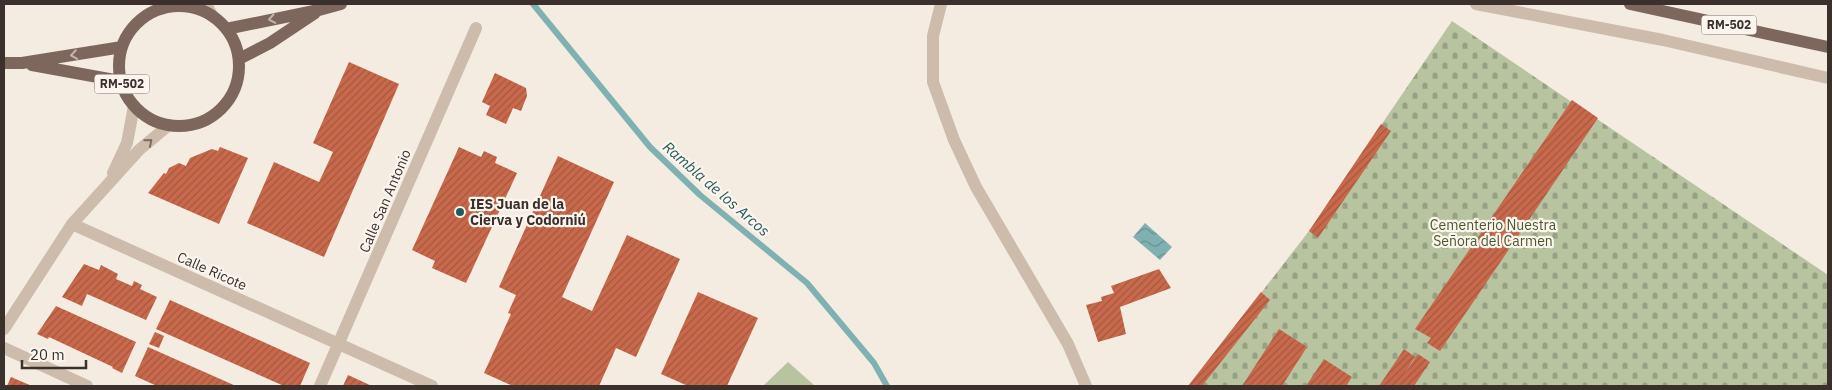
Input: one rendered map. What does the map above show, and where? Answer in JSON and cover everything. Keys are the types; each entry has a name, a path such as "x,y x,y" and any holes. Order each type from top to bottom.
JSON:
{"main road":[{"path":"226,29 341,4"},
{"name":"RM-502","path":"1630,4 1828,47"},
{"name":"RM-502","path":"163,6 197,9 213,17 226,29 232,38 238,59 238,77 233,93 223,108 209,118 193,125 176,126 158,123 145,116 125,94 120,81 119,64 122,47 131,30 145,17 163,6"},
{"path":"238,59 270,43 319,10"},
{"name":"RM-502","path":"4,63 22,63 122,47"},
{"name":"RM-502","path":"22,63 120,81"}],"street":[{"path":"206,4 213,17"},
{"path":"942,4 934,36 933,82 954,140 981,196 1068,344 1086,386"},
{"path":"1476,4 1663,40 1828,78"},
{"name":"Calle San Antonio","path":"320,386 476,28"},
{"path":"106,188 127,143 134,106"},
{"path":"4,329 72,224 139,150 169,125"},
{"name":"Calle Ricote","path":"72,224 339,346 432,386"},
{"path":"4,348 87,386"}],"green space":[{"name":"Cementerio Nuestra Señora del Carmen","path":"1452,21 1828,275 1828,386 1189,386 1309,231"},
{"path":"788,362 815,386 763,386"}],"water":[{"path":"1145,223 1172,247 1160,260 1133,237"}],"building":[{"path":"349,62 399,84 324,257 247,223 274,162 319,182 333,152 313,143"},
{"path":"495,73 526,88 527,96 521,111 513,108 506,124 486,115 490,106 482,102"},
{"path":"1572,100 1598,118 1440,351 1427,343 1431,338 1415,329"},
{"path":"1381,124 1391,131 1318,238 1309,231"},
{"path":"220,147 248,158 219,224 148,193 164,173 166,174 169,168 179,163 186,166 190,158 212,149 218,151"},
{"path":"459,147 481,157 484,151 497,157 495,163 517,173 466,283 432,268 435,261 412,250"},
{"path":"558,156 614,182 562,297 592,311 627,235 680,259 636,357 616,348 599,386 513,386 484,373 511,314 508,313 516,295 499,287"},
{"path":"84,264 99,270 101,265 118,274 116,279 132,286 134,281 142,285 140,289 157,297 146,320 87,294 82,306 62,297"},
{"path":"1159,269 1171,288 1120,307 1126,334 1098,342 1086,305 1102,301 1101,297 1114,293 1111,286"},
{"path":"698,292 758,318 727,386 688,386 661,374"},
{"path":"1261,292 1270,300 1202,386 1188,386"},
{"path":"170,300 310,363 300,386 284,386 156,329"},
{"path":"56,306 136,342 122,373 49,337 48,339 37,334"},
{"path":"1279,329 1307,347 1282,386 1242,386"},
{"path":"155,332 164,336 159,348 149,344"},
{"path":"148,347 236,386 157,386 135,376"},
{"path":"1404,349 1415,357 1404,375 1418,354 1430,362 1414,386 1379,386"},
{"path":"1324,359 1352,377 1346,386 1306,386"},
{"path":"348,375 372,386 343,386"},
{"path":"11,377 32,386 7,386"}],"waterway":[{"name":"Rambla de los Arcos","path":"533,4 650,147 700,195 807,283 874,363 887,386"}],"place":[{"name":"IES Juan de la Cierva y Codorniú","path":"460,212"}]}
